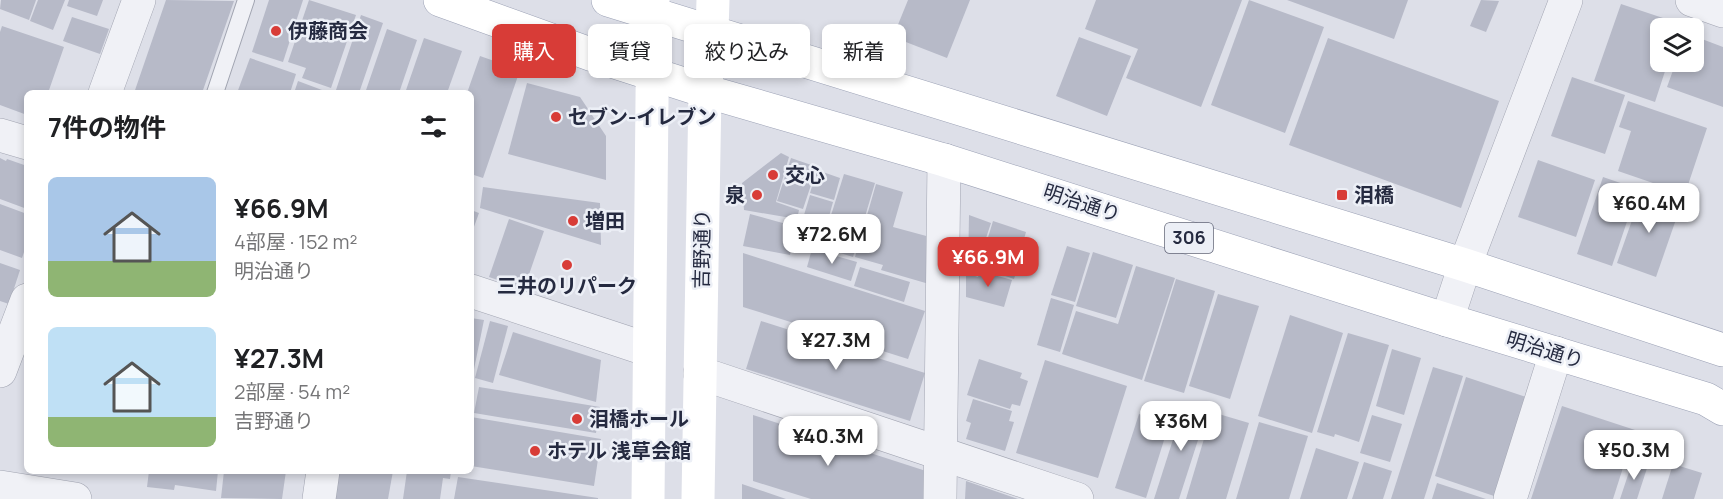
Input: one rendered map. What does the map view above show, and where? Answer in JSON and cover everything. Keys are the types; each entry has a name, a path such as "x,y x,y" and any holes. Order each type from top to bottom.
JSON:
{"main road":[{"name":"明治通り","path":"440,0 588,53"},
{"path":"608,0 712,16 1723,350"},
{"path":"653,7 653,24"},
{"name":"吉野通り","path":"698,499 705,92 712,16"},
{"path":"648,499 653,78"},
{"name":"明治通り","path":"665,78 705,92 944,160 1447,320 1706,399 1723,409"}],"street":[{"path":"106,90 140,0"},
{"path":"1447,320 1465,265 1566,0"},
{"path":"1692,0 1723,11"},
{"path":"0,135 24,142"},
{"path":"940,499 944,160"},
{"path":"474,292 650,350"},
{"path":"0,371 24,308"},
{"path":"1510,499 1556,353"},
{"path":"700,373 1077,499"},
{"path":"320,499 323,474"},
{"path":"0,487 75,499"}],"lane":[{"path":"216,90 246,0"}],"building":[{"path":"1,0 36,0 29,20 0,9"},
{"path":"38,0 65,0 53,30 30,21"},
{"path":"69,0 103,0 97,16 67,6"},
{"path":"166,0 234,1 203,90 135,90"},
{"path":"269,0 303,0 283,62 252,52"},
{"path":"309,0 356,15 331,88 302,78 306,68 288,62"},
{"path":"908,0 970,0 947,58 906,42 906,24 898,24"},
{"path":"1096,0 1242,0 1201,107 1126,78 1138,49 1085,29"},
{"path":"1249,0 1324,27 1285,133 1211,105"},
{"path":"1287,0 1408,0 1394,39"},
{"path":"1481,0 1499,1 1486,32 1470,26"},
{"path":"1621,4 1663,18 1650,18 1650,72 1665,72 1655,102 1594,81"},
{"path":"361,15 383,23 360,90 336,90"},
{"path":"72,17 109,29 100,54 63,41"},
{"path":"2,26 64,47 49,90 24,90 24,114 0,105 0,32"},
{"path":"387,29 417,40 400,90 366,90"},
{"path":"1079,37 1131,56 1107,116 1056,96"},
{"path":"424,38 462,51 448,90 406,90"},
{"path":"1328,38 1499,101 1461,208 1289,145"},
{"path":"1704,40 1723,47 1723,107 1667,87 1672,72 1704,72"},
{"path":"480,56 492,60 492,78 517,78 483,178 474,175 474,90 468,90"},
{"path":"250,58 296,74 291,90 238,90"},
{"path":"1572,77 1625,95 1605,154 1551,136"},
{"path":"298,81 322,90 295,90"},
{"name":"セブン-イレブン","path":"527,83 580,97 606,136 606,180 508,154"},
{"path":"1628,101 1707,128 1685,194 1618,171 1631,131 1619,127"},
{"path":"781,153 789,157 776,202 799,210 797,219 744,210 742,183"},
{"path":"0,158 24,165 24,208 0,199"},
{"path":"791,158 817,167 803,209 777,201"},
{"path":"1538,160 1595,180 1576,237 1518,217"},
{"path":"817,170 840,178 834,200 810,193"},
{"path":"844,174 875,183 853,257 821,247"},
{"path":"1603,177 1638,189 1612,266 1577,254"},
{"path":"876,184 903,192 893,227 930,237 929,284 881,270 883,265 855,257"},
{"path":"483,187 600,203 601,245 480,208"},
{"path":"1642,192 1681,205 1656,277 1617,263"},
{"path":"810,195 833,202 825,231 801,225"},
{"path":"0,204 24,213 24,252 22,258 0,250"},
{"path":"474,211 479,213 474,227"},
{"path":"750,214 797,227 790,255 743,246"},
{"path":"969,215 991,223 974,274 968,272"},
{"path":"509,219 544,231 524,289 489,277"},
{"path":"993,221 1026,232 1024,239 1026,240 1014,279 979,267"},
{"path":"1067,246 1090,253 1075,302 1051,295"},
{"path":"812,249 857,262 851,281 807,267"},
{"path":"1093,252 1133,265 1116,318 1076,306"},
{"path":"743,253 925,311 908,359 743,307"},
{"path":"0,263 20,270 9,304 0,301"},
{"path":"1136,266 1175,278 1142,380 1062,354 1076,311 1118,324"},
{"path":"860,267 910,282 904,302 854,286"},
{"path":"980,271 1012,280 1004,307 966,297 966,273 978,277"},
{"path":"1176,279 1215,291 1184,393 1144,381"},
{"path":"1218,294 1259,306 1230,399 1189,386"},
{"path":"1051,298 1074,305 1060,352 1037,345"},
{"path":"1290,315 1343,333 1312,433 1258,416"},
{"path":"474,318 484,320 474,369"},
{"path":"490,321 508,326 493,383 475,378"},
{"path":"761,321 925,373 910,421 746,369"},
{"path":"513,332 601,360 596,402 499,375"},
{"path":"1348,333 1389,345 1359,442 1335,434 1334,437 1317,432"},
{"path":"1392,349 1421,358 1404,415 1376,406"},
{"path":"979,359 1022,373 1020,378 1028,381 1020,406 1012,404 1010,409 967,395"},
{"path":"1045,360 1127,386 1098,478 1016,453"},
{"path":"1433,367 1463,376 1424,499 1391,499"},
{"path":"1466,377 1526,397 1494,496 1435,476"},
{"path":"479,387 600,407 596,433 474,413"},
{"path":"973,399 1012,411 1009,421 1014,422 1005,451 966,439 971,423 966,421"},
{"path":"1185,402 1208,409 1179,499 1154,499"},
{"path":"1562,406 1635,430 1613,499 1531,499"},
{"path":"1212,412 1249,423 1226,499 1186,499"},
{"path":"1139,414 1169,424 1146,498 1115,488"},
{"path":"753,415 926,471 925,499 811,499 753,481"},
{"path":"1372,415 1402,424 1390,462 1360,453"},
{"path":"474,418 601,439 594,486 474,466"},
{"path":"1259,422 1308,436 1289,499 1236,499"},
{"path":"1316,448 1359,462 1347,499 1300,499"},
{"path":"1633,460 1648,465 1637,499 1620,499"},
{"path":"1364,462 1392,471 1383,499 1352,499"},
{"path":"1673,464 1702,473 1694,499 1662,499"},
{"path":"149,474 218,474 216,491 175,485 174,490 147,487"},
{"path":"224,474 286,474 282,499 221,498"},
{"path":"331,474 392,474 388,499 327,499"},
{"path":"407,474 451,474 450,479 443,478 440,499 403,499"},
{"path":"458,477 598,498 598,499 454,499"},
{"path":"966,481 1018,499 965,499"},
{"path":"1437,483 1486,499 1432,499"},
{"path":"742,484 786,499 742,499"}],"place":[{"name":"伊藤商会","path":"276,31"},
{"name":"セブン-イレブン","path":"556,117"},
{"name":"交心","path":"773,175"},
{"name":"泉","path":"757,195"},
{"name":"泪橋","path":"1342,195"},
{"name":"増田","path":"573,221"},
{"name":"三井のリパーク","path":"567,265"},
{"name":"泪橋ホール","path":"577,419"},
{"name":"ホテル 浅草会館","path":"535,451"}]}
